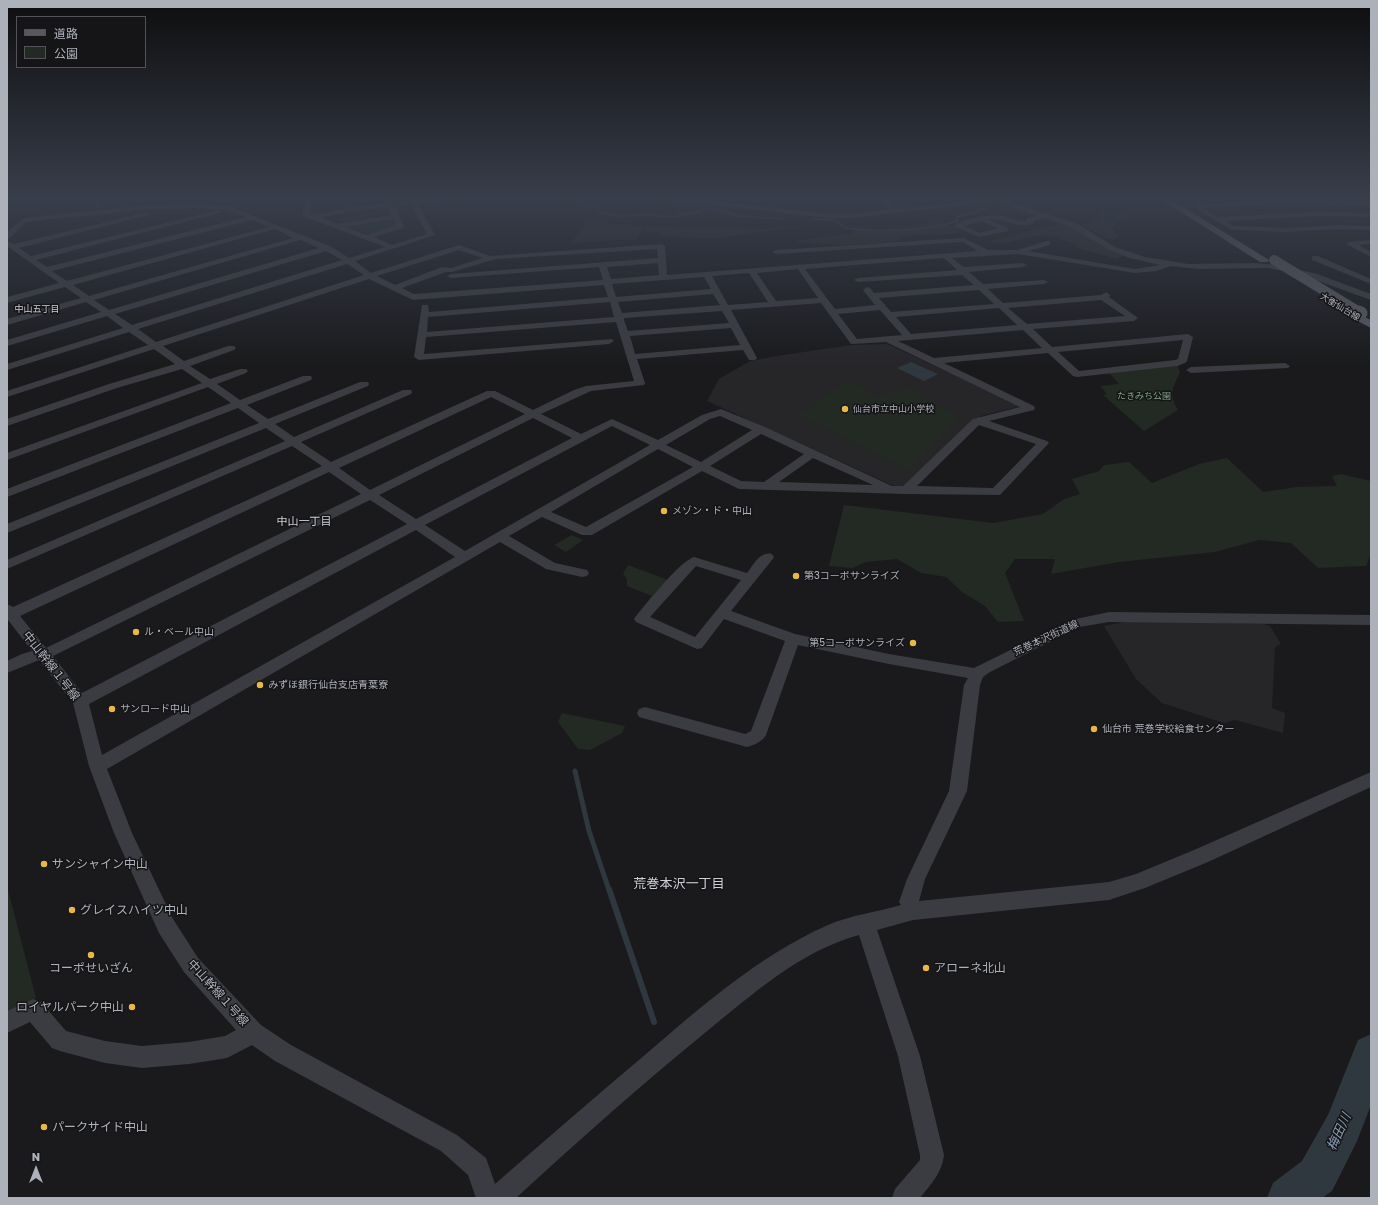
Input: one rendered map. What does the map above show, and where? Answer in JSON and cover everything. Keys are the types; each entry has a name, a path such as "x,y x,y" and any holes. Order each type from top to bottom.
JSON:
{"main road":[{"name":"大衡仙台線","path":"1263,256 1269,260"},
{"name":"大衡仙台線","path":"1263,256 1361,315 1371,325"}],"street":[{"path":"26,256 369,494 465,557"},
{"path":"29,258 36,256"},
{"path":"46,270 101,256"},
{"path":"7,300 170,256"},
{"path":"7,322 236,256"},
{"path":"7,343 299,256"},
{"path":"340,256 370,276 413,297 942,256"},
{"path":"7,367 363,256"},
{"path":"7,394 431,256"},
{"path":"484,256 489,258"},
{"path":"395,288 445,269 452,270 489,258 506,256"},
{"path":"662,256 663,278"},
{"path":"880,256 883,260"},
{"path":"932,361 1050,349 1188,336 1182,361 1177,363 1077,374 1050,349 1026,328 982,287 946,256"},
{"path":"872,296 1044,282 1012,256"},
{"path":"1044,256 1135,271 1156,269 1170,264"},
{"path":"1138,256 1170,264 1204,266 1252,264 1279,267 1297,271 1371,297"},
{"path":"1314,258 1371,282"},
{"path":"452,270 451,276 662,260"},
{"path":"843,264 909,338"},
{"path":"7,668 27,658 53,651 578,392 590,388 640,383 602,265"},
{"path":"800,267 854,342 1134,318 1105,296 889,315"},
{"path":"858,280 963,271 1028,269"},
{"path":"518,271 526,327"},
{"path":"752,271 774,304"},
{"path":"707,274 752,358"},
{"path":"426,296 419,358 614,300 716,291"},
{"path":"421,335 823,300"},
{"path":"832,312 882,307"},
{"path":"424,315 526,327 609,341"},
{"path":"625,334 734,325"},
{"path":"888,340 1030,408 977,421 906,490"},
{"path":"632,357 746,347"},
{"path":"7,423 113,386 183,365 231,348"},
{"path":"1191,370 1285,366"},
{"path":"7,457 243,371"},
{"path":"7,493 240,405 306,378"},
{"path":"7,529 266,422 364,384"},
{"path":"7,564 407,392"},
{"path":"8,613 491,394 580,438"},
{"path":"97,766 501,537 659,446 706,417 721,412 894,490"},
{"path":"80,701 612,422 739,486 996,492 1043,443 977,421"},
{"path":"542,513 587,532 701,467 761,429"},
{"path":"766,486 812,453"},
{"path":"501,537 550,566 582,573"},
{"path":"750,578 694,561 640,619 697,644 750,578 766,557"},
{"name":"中山幹線１号線","path":"8,613 80,701 97,766 123,832 166,926 191,965 253,1032 283,1053 449,1143 477,1167 488,1198"},
{"path":"722,613 793,639 889,659 977,674 972,685 967,711 958,791 916,879 909,902 912,911"},
{"name":"荒巻本沢街道線","path":"977,674 985,668 1076,623 1109,617 1371,620"},
{"path":"645,714 747,741 758,735 793,639"},
{"path":"498,1198 553,1148 677,1042 749,984 798,951 835,932 912,911 1108,891 1138,882 1181,864 1371,779"},
{"path":"865,923 909,1056 932,1155 931,1165 904,1198"},
{"path":"7,1022 33,1010 60,1040 105,1052 142,1057 189,1053 227,1047 253,1032"}],"shaded area":[{"name":"仙台市立中山小学校","path":"887,344 1021,406 981,416 902,487 892,485 707,401 719,379 750,361 852,345"},
{"path":"911,362 938,374 924,381 897,368"},
{"path":"1129,621 1264,624 1270,626 1281,644 1275,647 1272,708 1285,713 1283,733 1235,720 1224,723 1162,703 1136,679 1104,626"}],"green space":[{"path":"1106,256 1122,256 1116,259"},
{"name":"たきみち公園","path":"1179,364 1178,367 1180,372 1172,395 1178,410 1144,431 1103,395 1107,394 1100,386 1119,384 1108,372"},
{"path":"848,380 876,397 908,388 959,417 907,470 798,415"},
{"path":"1227,458 1263,492 1297,487 1337,486 1332,476 1341,474 1371,481 1371,553 1366,566 1318,568 1291,543 1259,540 1215,552 1119,562 1051,574 1055,559 1015,559 1005,573 1024,621 998,622 985,606 962,592 946,577 921,573 897,559 866,562 853,568 829,566 844,505 993,523 1043,514 1064,499 1080,494 1072,479 1099,471 1104,465 1129,462 1152,483 1199,464"},
{"path":"572,535 583,540 566,552 554,545"},
{"path":"628,565 668,580 652,596 627,586 627,579 623,574"},
{"path":"562,713 625,726 622,733 590,750 578,749 558,722"},
{"path":"7,886 36,998 7,1011"}],"waterway":[{"path":"575,771 589,831 609,890"},
{"path":"609,889 654,1022"},
{"name":"梅田川","path":"1288,1198 1317,1176 1343,1127 1371,1053"}],"place":[{"name":"仙台市立中山小学校","path":"845,409"},
{"name":"メゾン・ド・中山","path":"664,511"},
{"name":"第3コーポサンライズ","path":"796,576"},
{"name":"ル・ベール中山","path":"136,632"},
{"name":"第5コーポサンライズ","path":"913,643"},
{"name":"みずほ銀行仙台支店青葉寮","path":"260,685"},
{"name":"サンロード中山","path":"112,709"},
{"name":"仙台市 荒巻学校給食センター","path":"1094,729"},
{"name":"サンシャイン中山","path":"44,864"},
{"name":"グレイスハイツ中山","path":"72,910"},
{"name":"コーポせいざん","path":"91,955"},
{"name":"アローネ北山","path":"926,968"},
{"name":"ロイヤルパーク中山","path":"132,1007"},
{"name":"パークサイド中山","path":"44,1127"}],"district":[{"name":"中山五丁目","path":"37,309"},
{"name":"中山一丁目","path":"304,522"},
{"name":"荒巻本沢一丁目","path":"679,884"}]}
